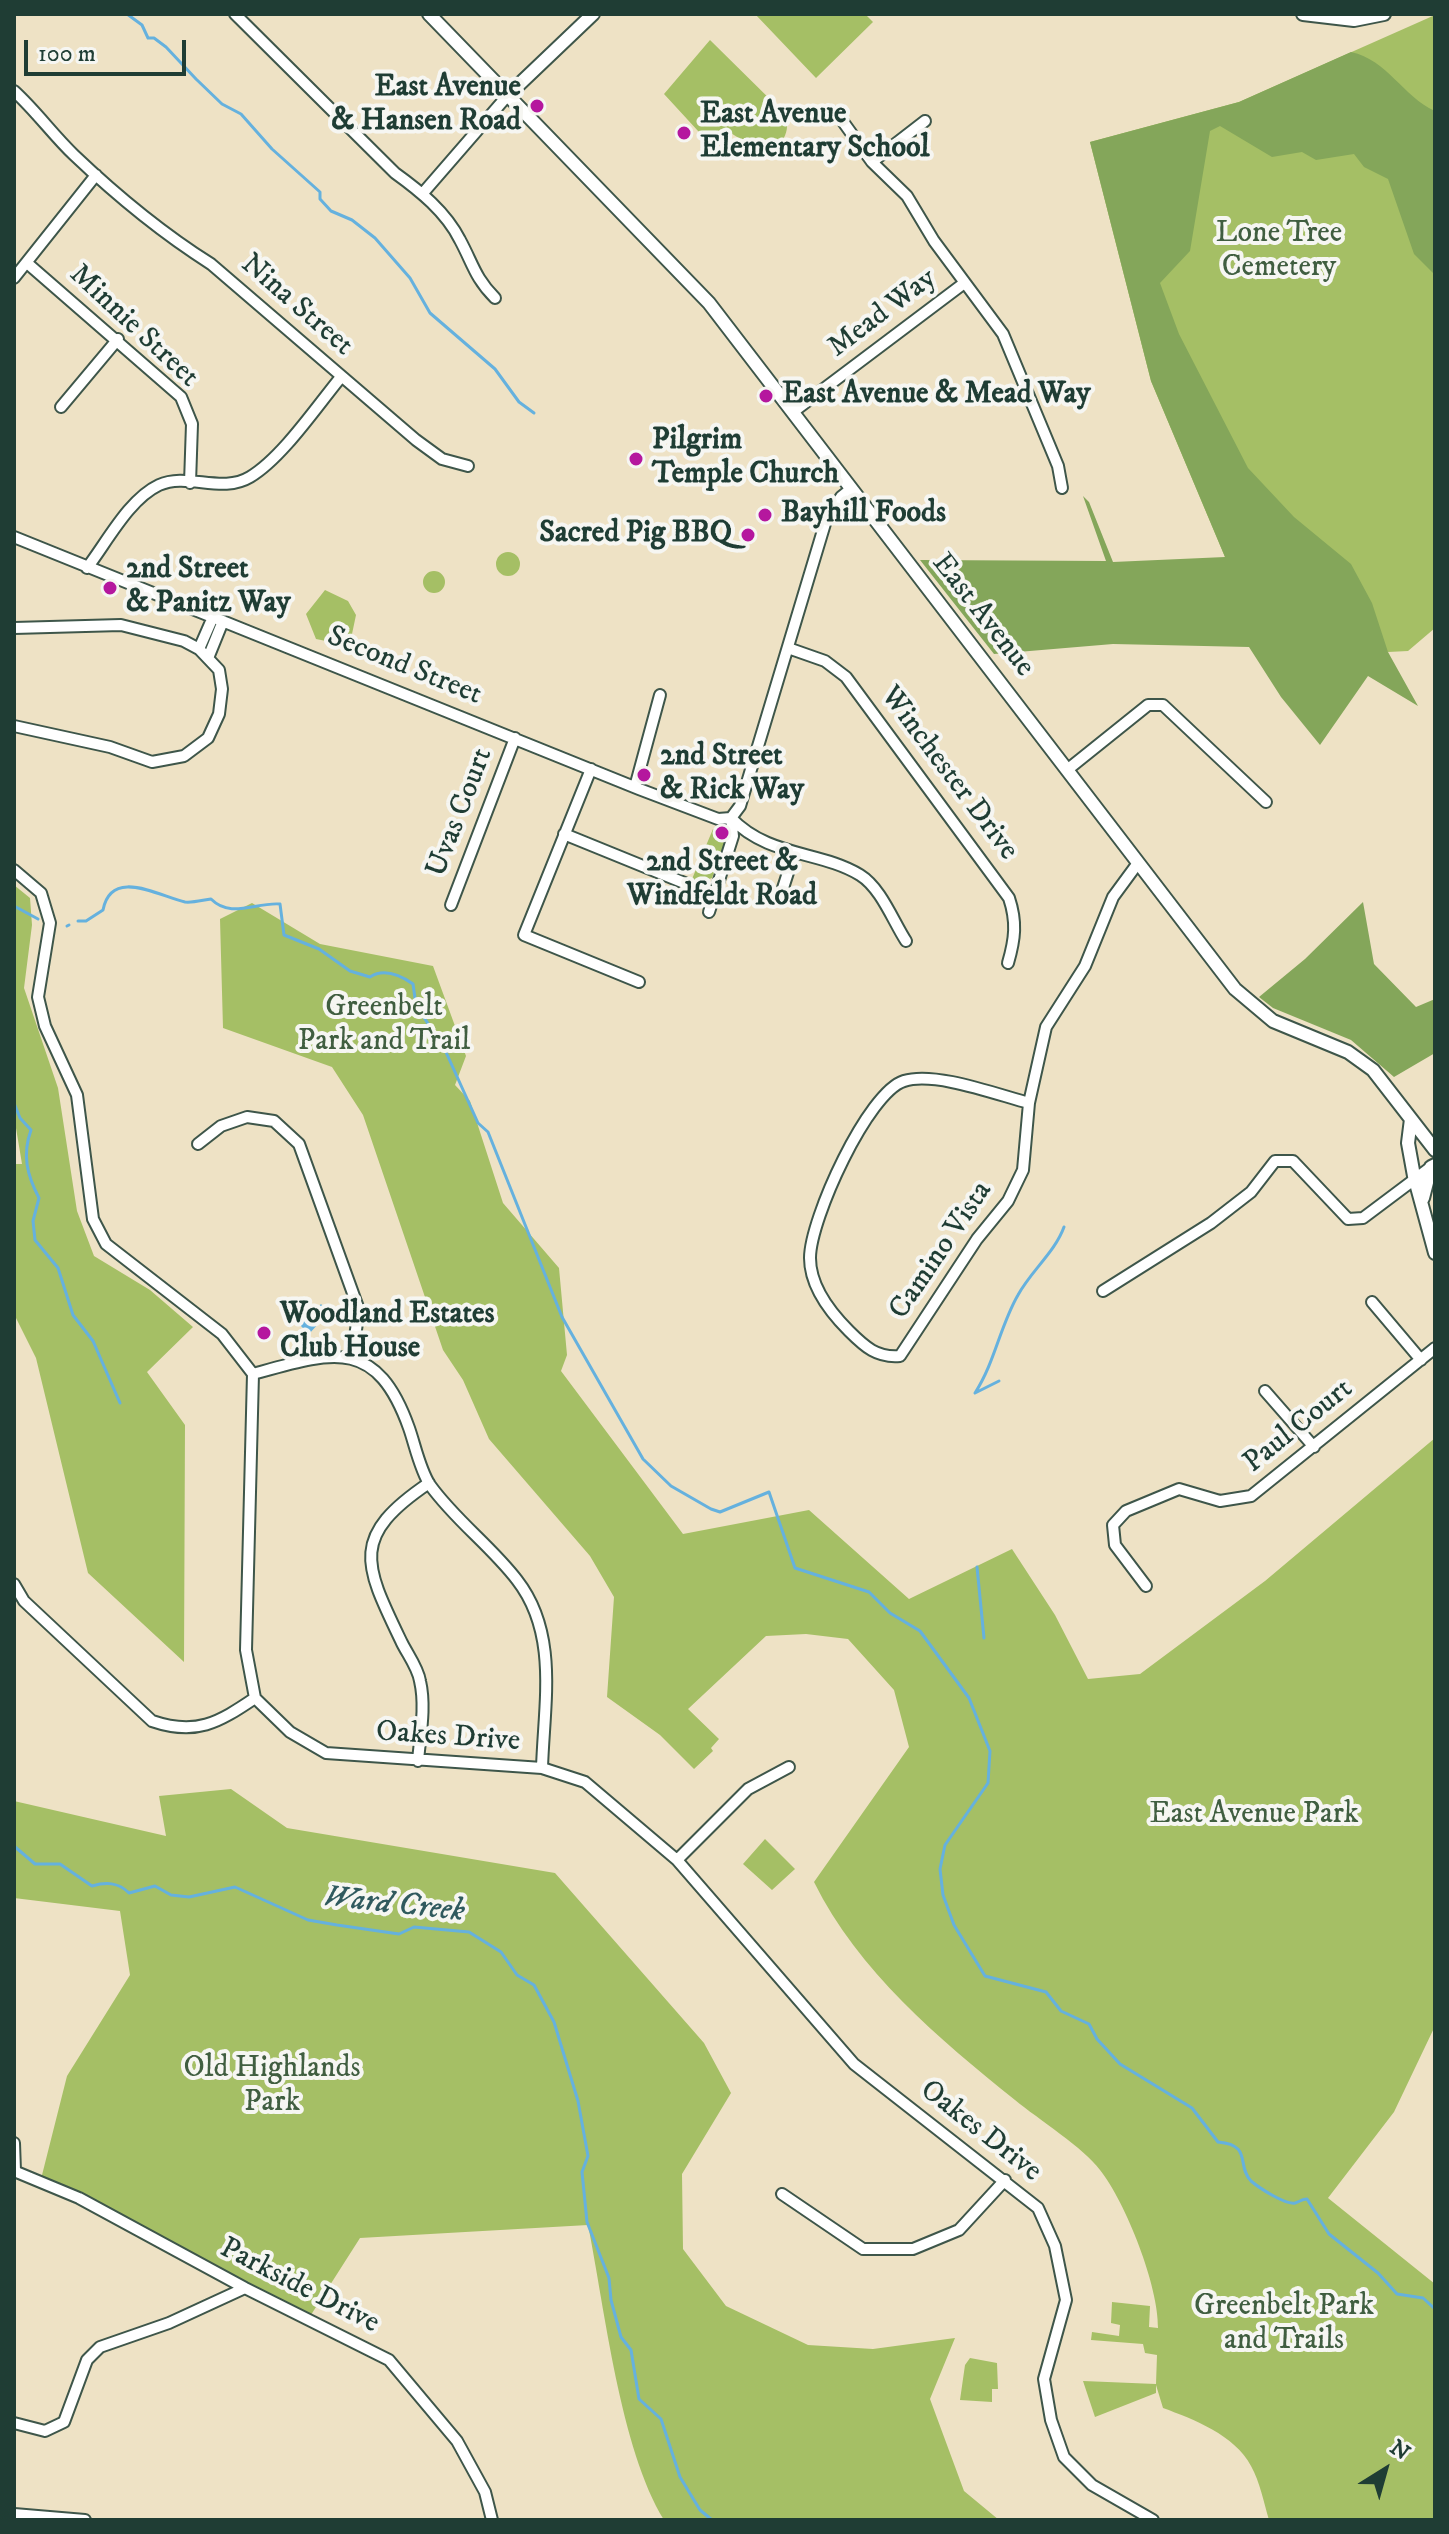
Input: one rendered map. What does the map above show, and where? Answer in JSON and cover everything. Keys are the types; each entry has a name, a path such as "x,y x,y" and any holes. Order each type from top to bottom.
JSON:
{"street":[{"path":"235,14 395,173 423,193 459,237 478,280 495,298"},
{"name":"East Avenue","path":"429,14 709,303 1235,989 1273,1021 1360,1060 1386,1084 1435,1150"},
{"path":"423,193 508,95 593,14"},
{"path":"1303,14 1354,20 1384,14"},
{"name":"Nina Street","path":"14,91 96,175 175,241 211,264 341,377 442,459 468,466"},
{"path":"836,112 872,162 907,196 963,284 1003,334 1058,466 1062,488"},
{"path":"872,162 925,121"},
{"path":"14,278 96,175"},
{"name":"Minnie Street","path":"27,263 118,339 181,397 192,424 190,483"},
{"name":"Mead Way","path":"793,412 963,284"},
{"path":"61,407 118,339"},
{"path":"87,568 138,502 161,484 228,485 250,478 271,459 341,377"},
{"path":"709,912 733,836 731,818 740,806 827,517 851,489"},
{"name":"Second Street","path":"14,537 635,787 718,819 731,818"},
{"path":"199,649 218,619"},
{"path":"208,658 218,619"},
{"path":"14,628 121,625 184,641 199,649 219,670 222,689 219,714 208,738 184,756 152,762 110,747 14,726"},
{"name":"Winchester Drive","path":"788,648 825,661 846,677 1009,898 1016,917 1015,939 1008,963"},
{"path":"635,787 660,695"},
{"path":"1067,770 1148,705 1163,705 1266,802"},
{"name":"Uvas Court","path":"451,905 515,738"},
{"path":"591,769 524,935 639,982"},
{"path":"731,818 743,831 794,854 860,875 874,889 906,941"},
{"path":"564,834 714,895"},
{"path":"783,888 794,854"},
{"name":"Camino Vista","path":"1029,1103 939,1080 906,1080 885,1091 832,1180 813,1231 810,1261 826,1308 863,1345 883,1357 900,1356 977,1239 1008,1201 1023,1170 1029,1103 1046,1027 1085,966 1113,897 1138,863"},
{"path":"14,870 41,893 50,923 38,997 45,1026 77,1095 93,1219 106,1244 222,1334 253,1374 246,1650 255,1698 225,1719 201,1727 176,1729 152,1721 24,1601 14,1584"},
{"path":"198,1144 221,1126 247,1117 274,1121 299,1144 359,1310 352,1356"},
{"path":"1411,1119 1408,1143 1435,1253"},
{"path":"1103,1291 1222,1215 1251,1192 1275,1161 1293,1161 1348,1219 1363,1218 1414,1176 1433,1166"},
{"path":"1423,1201 1433,1166"},
{"path":"1372,1302 1421,1360"},
{"name":"Paul Court","path":"1146,1586 1115,1545 1113,1525 1126,1511 1179,1489 1220,1501 1251,1496 1435,1348"},
{"path":"253,1374 316,1357 352,1356 382,1377 400,1403 429,1483 517,1579 538,1612 546,1646 542,1768"},
{"path":"1265,1391 1314,1447"},
{"path":"418,1761 420,1679 386,1610 370,1564 374,1536 383,1520 406,1496 429,1483"},
{"name":"Oakes Drive","path":"255,1698 290,1732 326,1753 542,1768 585,1782 677,1860 854,2064 1038,2208 1055,2246 1066,2300 1044,2379 1051,2420 1064,2457 1092,2485 1153,2520"},
{"path":"677,1860 748,1789 789,1767"},
{"path":"14,2143 14,2171"},
{"name":"Parkside Drive","path":"14,2171 79,2198 245,2288 389,2360 457,2441 485,2492 492,2520"},
{"path":"782,2194 863,2249 913,2249 959,2230 1005,2180"},
{"path":"14,2423 45,2431 64,2422 87,2360 100,2347 169,2323 245,2288"},
{"path":"14,2514 85,2520"}],"green space":[{"path":"755,14 865,14 873,22 816,78"},
{"name":"Lone Tree Cemetery","path":"1435,15 1435,628 1408,651 1388,652 1225,557 1151,381 1090,142 1239,102"},
{"path":"710,40 785,114 787,129 782,142 757,159 753,147 726,130 710,144 664,94"},
{"path":"1351,52 1375,62 1413,97 1435,111 1435,275 1414,254 1388,179 1364,167 1354,154 1316,160 1302,152 1272,157 1220,126 1210,131 1190,251 1160,283 1179,334 1248,468 1294,517 1351,564 1372,603 1388,652 1418,706 1368,676 1320,745 1281,697 1249,647 1113,644 994,654 920,560 1106,561 1083,496 1089,502 1113,562 1225,557 1151,381 1090,142 1239,102"},
{"path":"508,552 519,559 520,564 513,575 508,576 497,569 496,564 503,553"},
{"path":"430,571 438,571 445,582 438,593 430,593 423,586 423,578"},
{"path":"325,590 348,601 356,615 352,634 341,644 316,639 306,614"},
{"path":"713,829 727,837 712,878 701,882 692,879"},
{"path":"14,885 30,898 32,925 24,988 58,1088 77,1211 94,1256 150,1290 193,1327 147,1372 185,1425 184,1662 88,1573 36,1358 14,1314 14,1164 22,1164 14,1116"},
{"path":"1363,902 1374,964 1416,1007 1435,999 1435,1053 1394,1077 1351,1040 1273,1008 1259,997 1305,959"},
{"path":"252,903 320,944 433,966 466,1056 455,1085 470,1101 503,1203 559,1268 567,1355 561,1371 683,1534 809,1510 909,1599 1012,1549 1055,1615 1088,1679 1140,1674 1265,1581 1435,1438 1435,2026 1394,2112 1328,2198 1435,2284 1435,2520 1269,2520 1257,2479 1244,2455 1212,2430 1163,2408 1156,2385 1156,2393 1095,2417 1083,2381 1156,2384 1157,2355 1145,2353 1143,2344 1091,2340 1092,2332 1119,2336 1120,2325 1111,2323 1112,2302 1150,2306 1149,2327 1158,2328 1147,2269 1120,2203 1093,2161 986,2077 902,2002 853,1945 814,1882 909,1747 894,1690 848,1639 806,1634 766,1636 688,1709 719,1739 711,1748 713,1751 694,1769 660,1735 607,1697 614,1597 590,1556 489,1439 463,1380 443,1350 363,1115 332,1067 223,1028 220,919"},
{"name":"Old Highlands Park","path":"231,1789 287,1828 555,1873 704,2043 731,2093 682,2174 683,2249 726,2306 808,2345 873,2349 955,2338 930,2399 964,2491 999,2520 664,2520 649,2490 625,2417 588,2225 360,2238 309,2318 40,2183 67,2076 130,1975 120,1911 14,1898 14,1801 166,1836 159,1796"},
{"path":"765,1839 795,1869 772,1890 743,1864"},
{"path":"970,2358 997,2363 998,2389 992,2389 992,2402 960,2400 965,2365"}],"water":[{"path":"321,1304 329,1312 309,1334 296,1321 301,1315 306,1319"}],"waterway":[{"path":"127,14 142,25 148,38 154,38 166,47 222,104 241,114 272,149 320,192 320,199 331,211 352,220 375,238 410,278 430,313 495,369 519,402 534,413"},
{"path":"78,921 86,921 103,910 108,897 126,887 185,902 211,899 219,905 235,909 280,904 284,935 319,949 350,971 370,977 381,973 392,974 413,984 416,1005 445,1050 478,1123 488,1132 562,1317 643,1459 671,1486 720,1512 769,1492 795,1568 869,1592 890,1613 920,1631 969,1698 990,1751 988,1783 945,1845 940,1869 943,1895 954,1925 985,1976 1046,1992 1061,2011 1089,2024 1097,2039 1120,2064 1192,2108 1218,2142 1236,2147 1251,2181 1291,2203 1307,2199 1329,2234 1378,2273 1397,2294 1423,2298 1435,2309"},
{"path":"14,906 38,919"},
{"path":"14,1103 20,1118 31,1130 26,1156 31,1181 39,1198 33,1221 35,1240 58,1268 73,1315 93,1341 120,1403"},
{"path":"999,1381 975,1393 1018,1295 1055,1245 1064,1227"},
{"path":"977,1567 984,1638"},
{"name":"Ward Creek","path":"14,1846 35,1864 60,1864 92,1886 112,1884 129,1893 155,1886 171,1895 189,1897 235,1887 308,1920 399,1934 414,1927 469,1932 501,1952 517,1975 534,1985 554,2022 578,2101 588,2156 582,2172 587,2222 609,2278 611,2300 621,2337 631,2350 639,2399 661,2419 680,2477 700,2510 712,2520"}],"place":[{"name":"East Avenue & Hansen Road","path":"537,106"},
{"name":"East Avenue Elementary School","path":"684,133"},
{"name":"East Avenue & Mead Way","path":"766,396"},
{"name":"Pilgrim Temple Church","path":"636,459"},
{"name":"Bayhill Foods","path":"765,515"},
{"name":"Sacred Pig BBQ","path":"748,535"},
{"name":"2nd Street & Panitz Way","path":"110,588"},
{"name":"2nd Street & Rick Way","path":"644,775"},
{"name":"2nd Street & Windfeldt Road","path":"722,833"},
{"name":"Woodland Estates Club House","path":"264,1333"}],"park label":[{"name":"Greenbelt Park and Trail","path":"384,1026"},
{"name":"East Avenue Park","path":"1254,1816"},
{"name":"Greenbelt Park and Trails","path":"1284,2325"}]}
